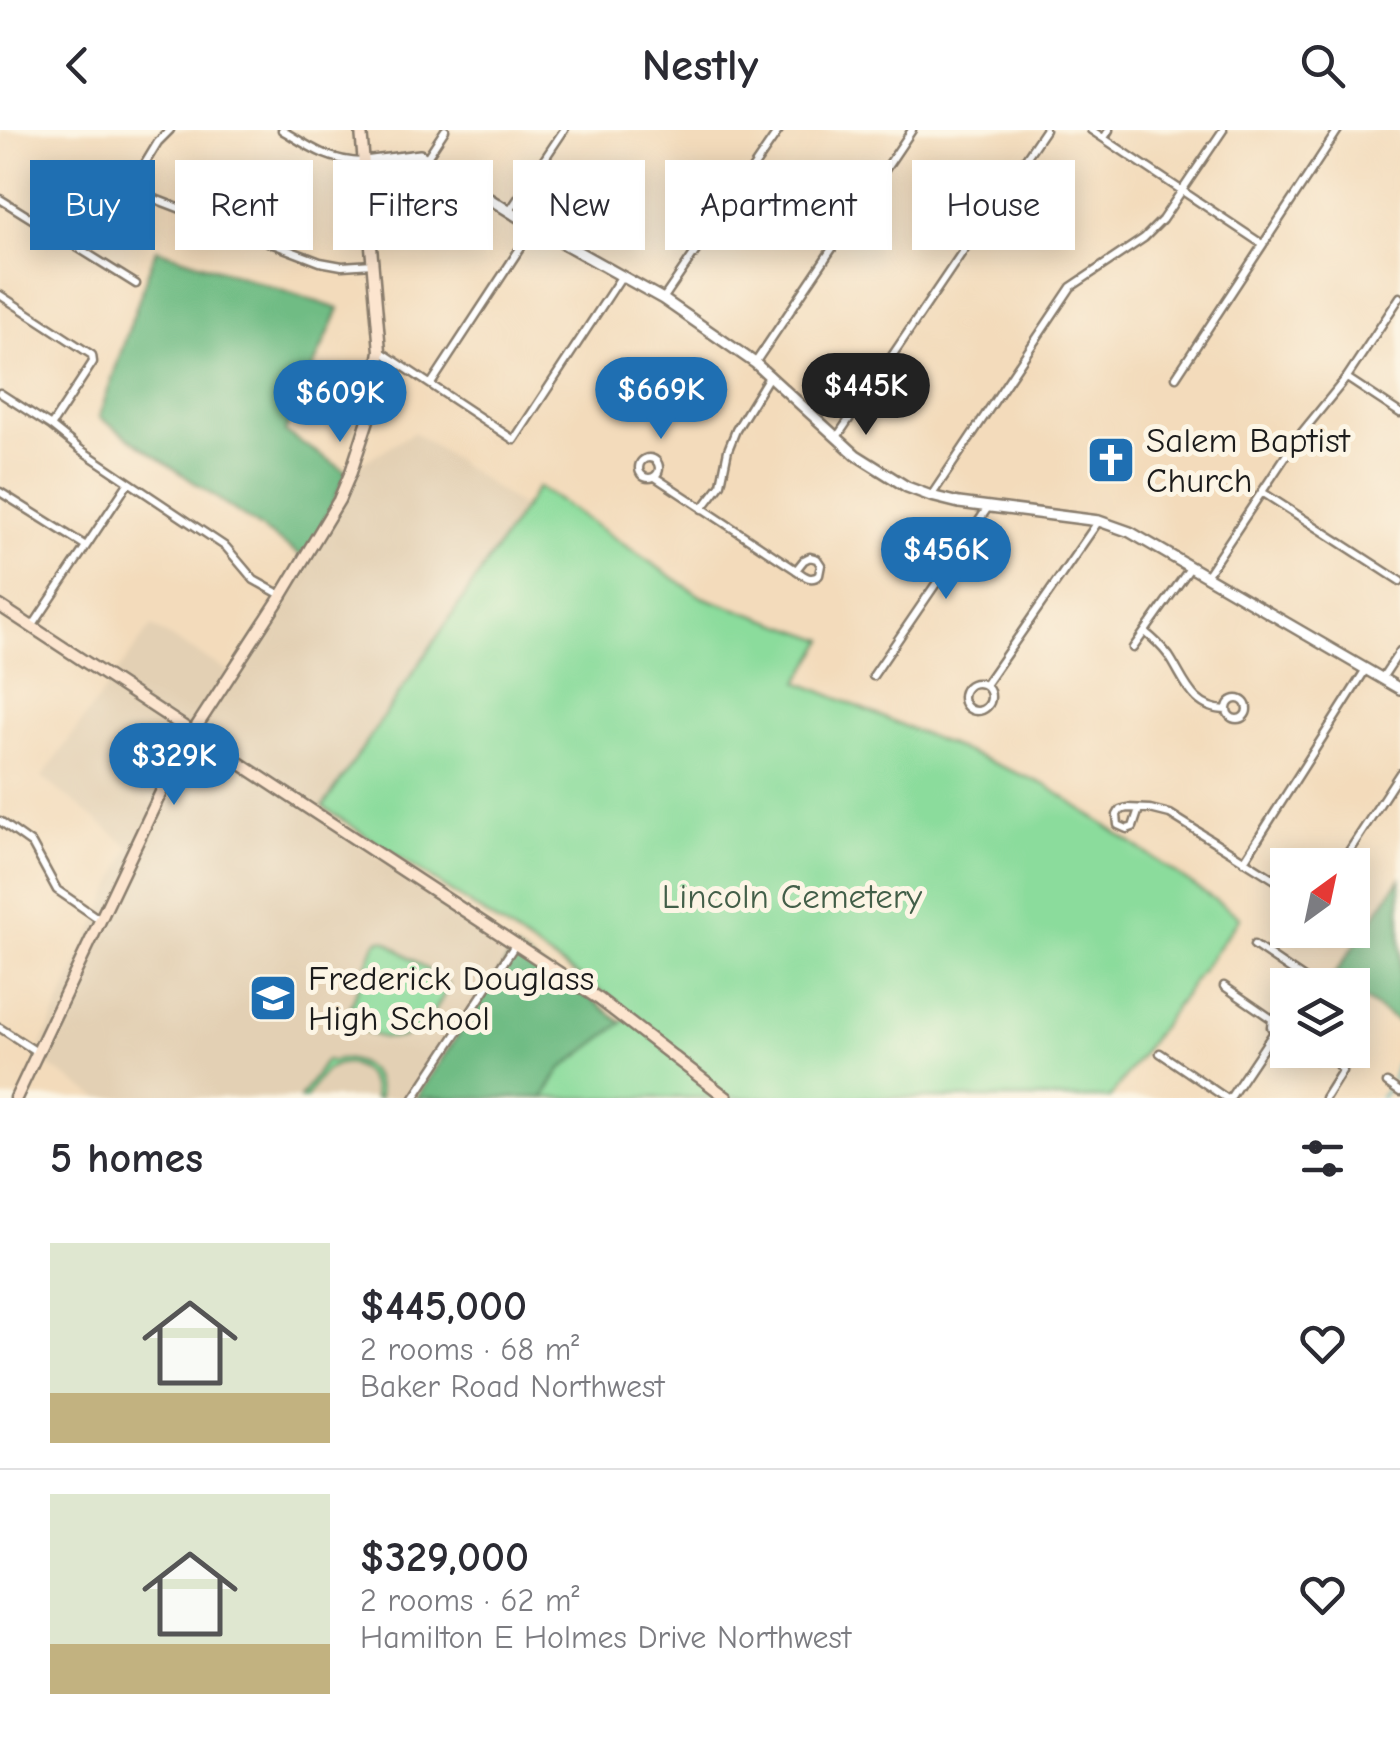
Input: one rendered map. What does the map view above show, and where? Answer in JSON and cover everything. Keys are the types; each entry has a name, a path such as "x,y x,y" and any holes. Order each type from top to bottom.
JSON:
{"main road":[{"path":"361,130 364,160"},
{"path":"16,1098 180,752 325,526 351,472 370,414 380,351 373,250"},
{"path":"0,606 599,999 727,1098"},
{"path":"170,718 190,718 204,712"},
{"path":"204,712 204,730 215,748"},
{"path":"170,718 178,734 180,752"},
{"path":"180,752 194,745 215,748"}],"street":[{"path":"147,160 170,130"},
{"path":"282,130 338,160"},
{"path":"426,159 446,130"},
{"path":"509,212 564,130"},
{"path":"662,300 779,130"},
{"path":"755,363 912,130"},
{"path":"836,438 1045,130"},
{"path":"1091,130 1262,244"},
{"path":"1104,138 1109,130"},
{"path":"932,496 1071,286 1144,238 1162,220 1224,130"},
{"path":"1176,377 1338,130"},
{"path":"380,160 420,155 513,214"},
{"path":"0,199 30,218"},
{"path":"155,199 320,262 342,266 374,264"},
{"path":"81,250 136,284"},
{"path":"431,384 519,250"},
{"path":"575,250 662,300 755,363 836,438 881,472 932,496 1098,520 1130,532 1400,688"},
{"path":"380,351 514,440 621,276"},
{"path":"0,295 94,358 51,426"},
{"path":"1205,577 1299,436 1347,377 1400,298"},
{"path":"702,509 720,484 736,430 770,375"},
{"path":"1347,377 1400,413"},
{"path":"0,392 226,546 254,580 282,595"},
{"path":"656,477 796,570"},
{"path":"32,627 129,482"},
{"path":"0,492 86,546"},
{"path":"1262,492 1400,581"},
{"path":"873,676 989,506"},
{"path":"985,686 1098,520"},
{"path":"1133,648 1190,568"},
{"path":"1145,632 1166,653 1192,696 1210,708 1227,710"},
{"path":"1382,678 1400,650"},
{"path":"1244,861 1366,670"},
{"path":"972,684 985,686 991,698 987,706 974,711 966,706 965,689 972,684"},
{"path":"1351,848 1400,773"},
{"path":"1139,809 1170,814 1270,877"},
{"path":"0,821 32,844 56,890 99,920"},
{"path":"414,1098 516,944"},
{"path":"1254,945 1287,968"},
{"path":"1224,986 1270,1018"},
{"path":"0,1028 37,1052"},
{"path":"1160,1053 1228,1098 1270,1038"},
{"path":"1325,1098 1342,1071 1340,1068"}],"shaded area":[{"path":"414,432 524,508 317,816 515,949 416,1098 99,1098 36,1058 130,847 42,777 151,626 233,674 307,560 347,472"}],"green space":[{"path":"156,249 339,309 285,432 347,472 307,560 99,417"},
{"name":"Lincoln Cemetery","path":"538,487 702,597 825,640 798,682 1046,785 1240,917 1110,1098 543,1098 561,1069 631,1015 604,993 323,807"},
{"path":"1400,879 1400,1023 1370,1003 1370,968 1339,968 1353,948 1370,948 1370,923"},
{"path":"380,940 449,985 419,1028 394,1038 380,1037 346,1019 375,944"},
{"path":"515,949 622,1023 561,1069 543,1098 416,1098"},
{"path":"326,1060 364,1065 374,1075 380,1098 375,1098 365,1074 344,1064 327,1070 306,1098 300,1098"}],"waterway":[{"path":"1392,1081 1400,1052"},
{"path":"1380,1098 1388,1088"}],"place":[{"name":"Salem Baptist Church","path":"1111,460"},
{"name":"Frederick Douglass High School","path":"273,998"}]}
